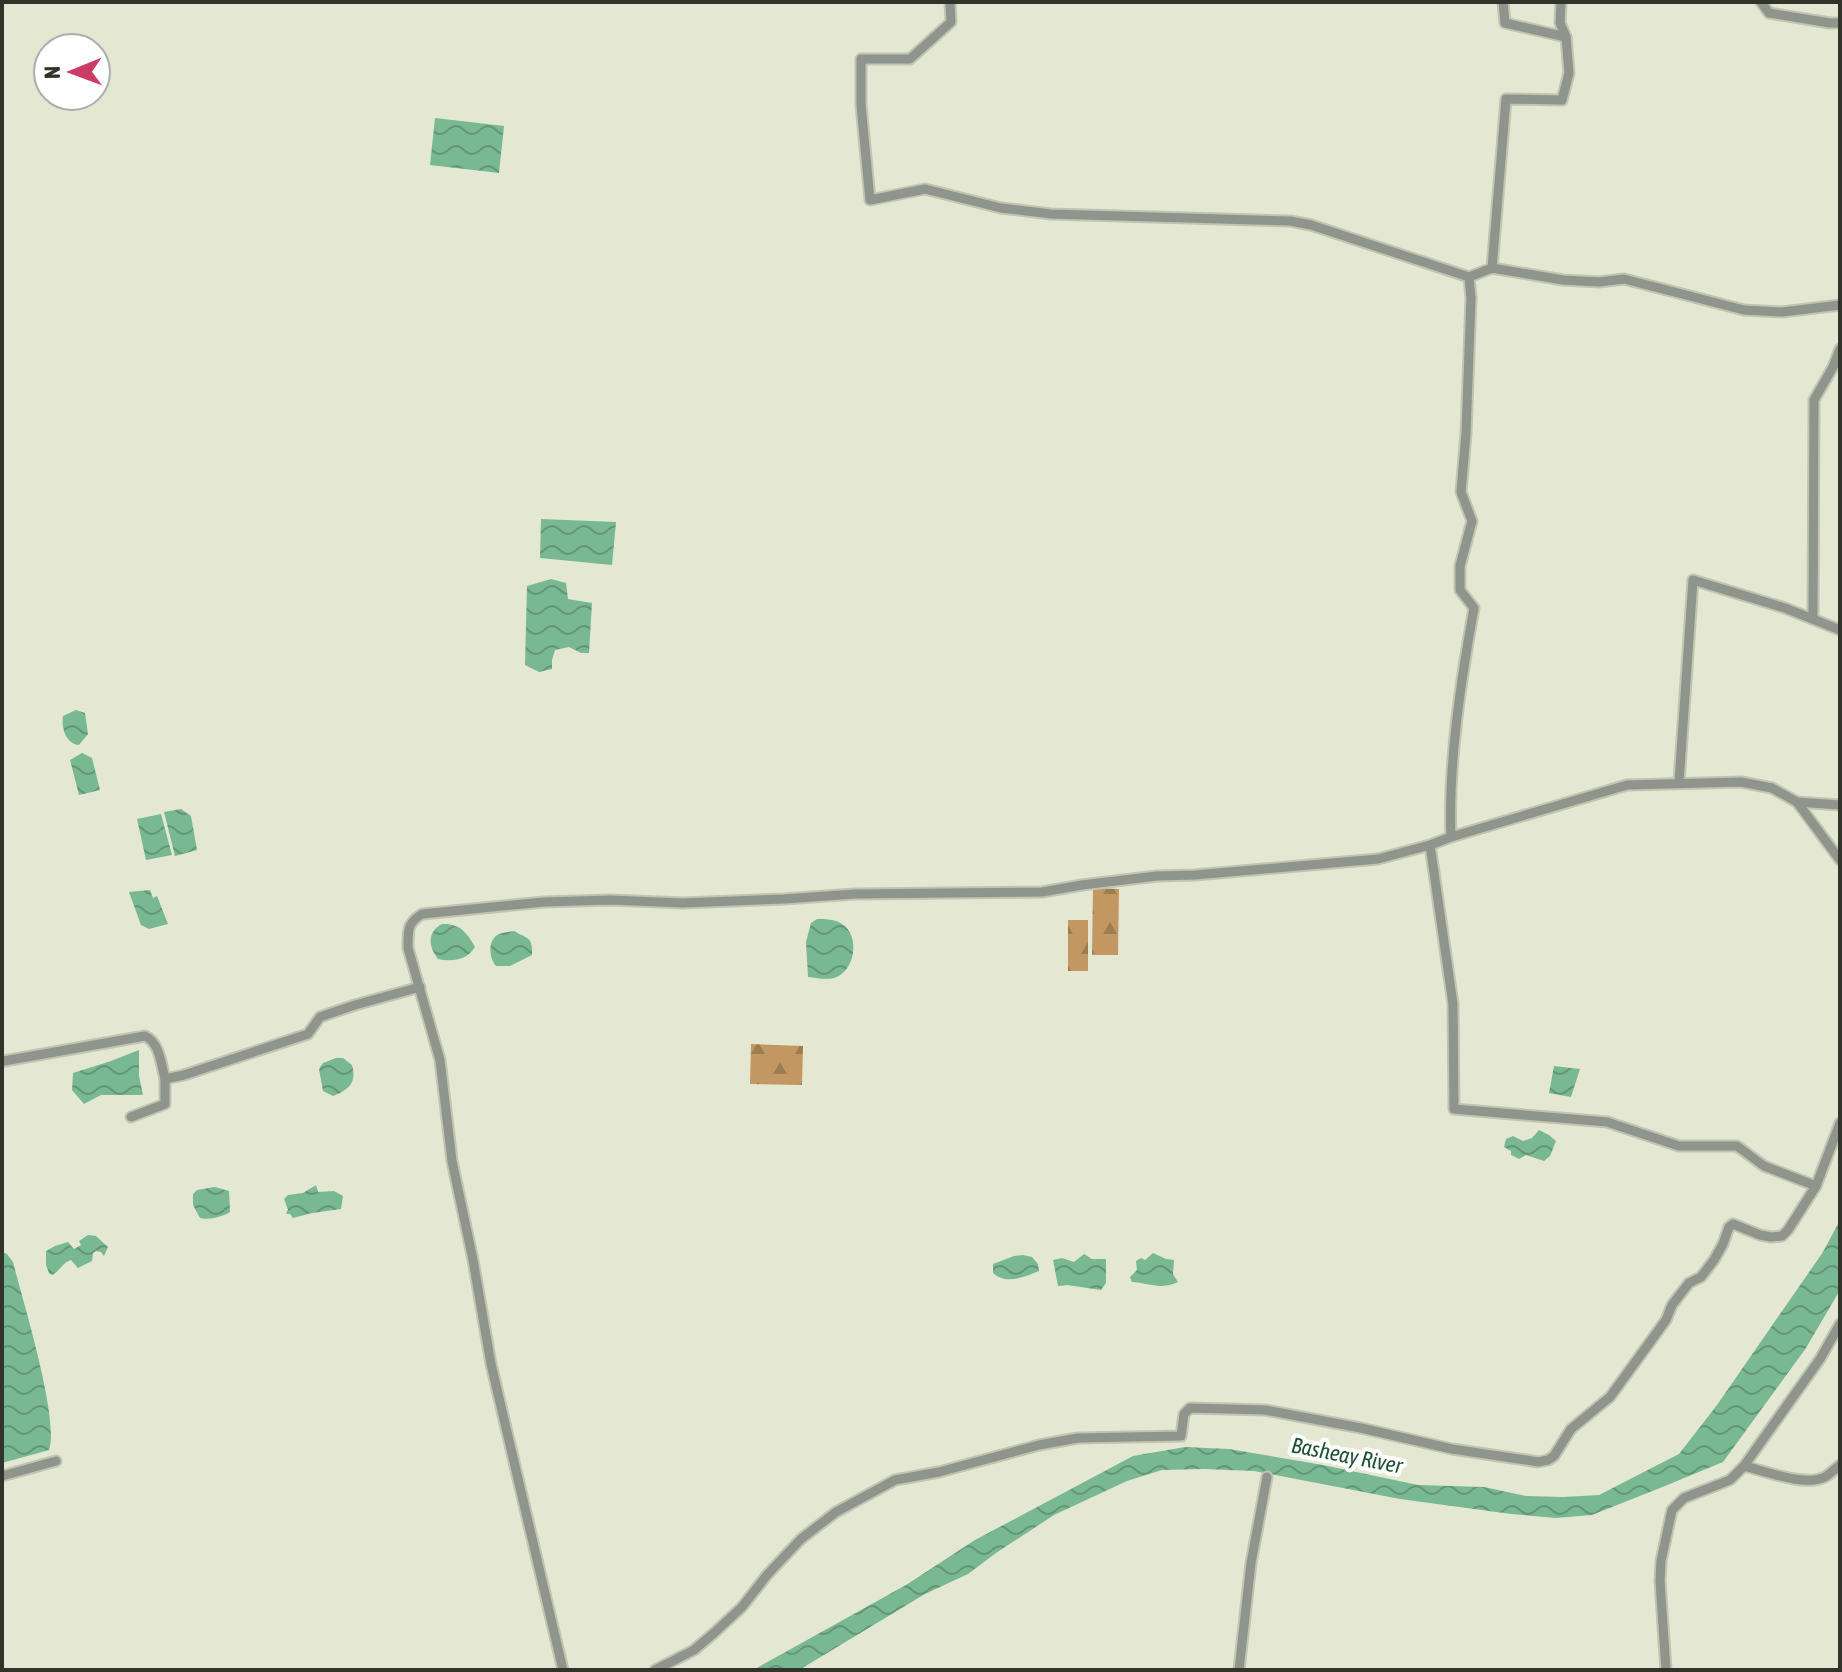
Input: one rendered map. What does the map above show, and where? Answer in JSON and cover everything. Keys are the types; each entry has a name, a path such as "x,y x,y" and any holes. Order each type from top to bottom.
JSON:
{"street":[{"path":"950,2 951,22 910,59 861,59 861,105 870,200 925,189 1001,208 1051,214 1290,221 1311,225 1469,277 1492,268 1563,280 1599,282 1624,279 1744,310 1782,312 1837,304 1840,316"},
{"path":"1503,2 1505,23 1566,37"},
{"path":"1492,268 1506,99 1562,100 1569,73 1566,37 1560,23 1561,2"},
{"path":"1761,2 1769,13 1840,23"},
{"path":"1451,837 1449,800 1474,608 1460,590 1460,566 1472,521 1461,492 1466,434 1471,298 1469,277"},
{"path":"1813,619 1814,400 1840,349"},
{"path":"1679,782 1693,580 1785,608 1840,630"},
{"path":"563,1670 491,1364 452,1161 440,1060 408,948 408,932 413,920 422,914 544,902 610,900 683,903 854,894 1042,892 1136,878 1378,859 1627,785 1679,782 1741,782 1772,788 1797,802 1840,860"},
{"path":"1797,802 1840,805"},
{"path":"1430,845 1453,1004 1454,1109 1607,1122 1679,1146 1737,1146 1764,1166 1816,1186"},
{"path":"165,1079 308,1034 320,1017 420,987"},
{"path":"4,1061 120,1039 150,1038 156,1046 165,1079 165,1104 131,1117"},
{"path":"655,1670 694,1650 714,1633 742,1607 801,1539 836,1512 895,1480 1078,1438 1181,1436 1184,1414 1190,1408 1265,1410 1452,1449 1538,1462 1548,1460 1554,1456 1571,1429 1618,1388 1666,1320 1672,1305 1689,1283 1701,1277 1714,1260 1729,1227 1733,1224 1771,1237 1782,1236 1788,1230 1816,1186 1840,1123"},
{"path":"1666,1670 1660,1581 1672,1510 1684,1498 1730,1480 1744,1466 1820,1359 1840,1324"},
{"path":"2,1476 56,1461"},
{"path":"1744,1466 1809,1479 1824,1477 1840,1465"},
{"path":"1239,1670 1251,1563 1267,1477"}],"green space":[{"path":"1093,888 1119,889 1118,955 1092,955"},
{"path":"1068,920 1088,920 1088,971 1068,971"},
{"path":"751,1044 803,1046 802,1085 750,1084"}],"water":[{"path":"435,118 504,126 499,173 430,165"},
{"path":"541,519 616,522 612,565 540,558"},
{"path":"551,579 566,583 568,599 592,603 589,653 569,647 555,650 552,669 539,672 525,665 527,586"},
{"path":"76,710 85,713 88,734 79,745 68,739 63,725 63,716"},
{"path":"82,753 92,758 100,790 79,795 70,760"},
{"path":"181,809 191,816 197,850 175,856 164,812"},
{"path":"161,814 172,855 146,860 137,819"},
{"path":"150,890 153,898 157,896 168,924 149,929 141,925 129,892"},
{"path":"817,919 839,922 852,937 851,961 847,969 834,978 808,977 806,942 811,923"},
{"path":"442,924 454,925 469,937 475,947 468,955 459,959 438,959 431,940 434,931"},
{"path":"514,931 530,942 532,955 510,966 496,966 491,954 492,940 499,934"},
{"path":"139,1050 143,1095 101,1095 84,1104 72,1090 73,1073"},
{"path":"343,1058 352,1065 353,1076 347,1088 333,1096 323,1091 319,1069 323,1063"},
{"path":"1554,1066 1580,1069 1571,1097 1549,1093"},
{"path":"1539,1130 1556,1141 1550,1156 1544,1161 1526,1155 1519,1159 1504,1147 1506,1139 1513,1136 1523,1141 1532,1138"},
{"path":"316,1185 318,1192 334,1191 343,1196 341,1209 293,1218 286,1214 288,1210 284,1199 288,1195 303,1193"},
{"path":"215,1187 229,1191 230,1212 216,1218 200,1218 193,1205 193,1194 197,1190"},
{"path":"1840,1220 1840,1290 1806,1348 1723,1462 1592,1515 1556,1518 1400,1499 1254,1471 1162,1470 1127,1481 1054,1515 968,1574 925,1594 799,1670 753,1670 906,1585 975,1540 1133,1456 1185,1447 1229,1449 1418,1485 1484,1487 1526,1496 1599,1495 1679,1454 1717,1405 1823,1252"},
{"path":"88,1235 96,1236 108,1247 104,1256 96,1251 92,1261 78,1268 71,1260 52,1275 49,1273 46,1251 68,1242 74,1249"},
{"path":"2,1252 13,1262 31,1329 45,1387 51,1435 49,1450 2,1463"},
{"path":"1153,1253 1174,1260 1173,1274 1178,1282 1161,1286 1132,1282 1130,1277 1137,1270 1136,1261 1141,1258 1145,1260"},
{"path":"1084,1254 1092,1259 1106,1259 1106,1283 1101,1290 1058,1286 1053,1260 1062,1258 1074,1262"},
{"path":"1023,1255 1032,1257 1039,1271 1009,1279 993,1273 993,1264"}],"water label":[{"name":"Basheay River","path":"1347,1455"}]}
